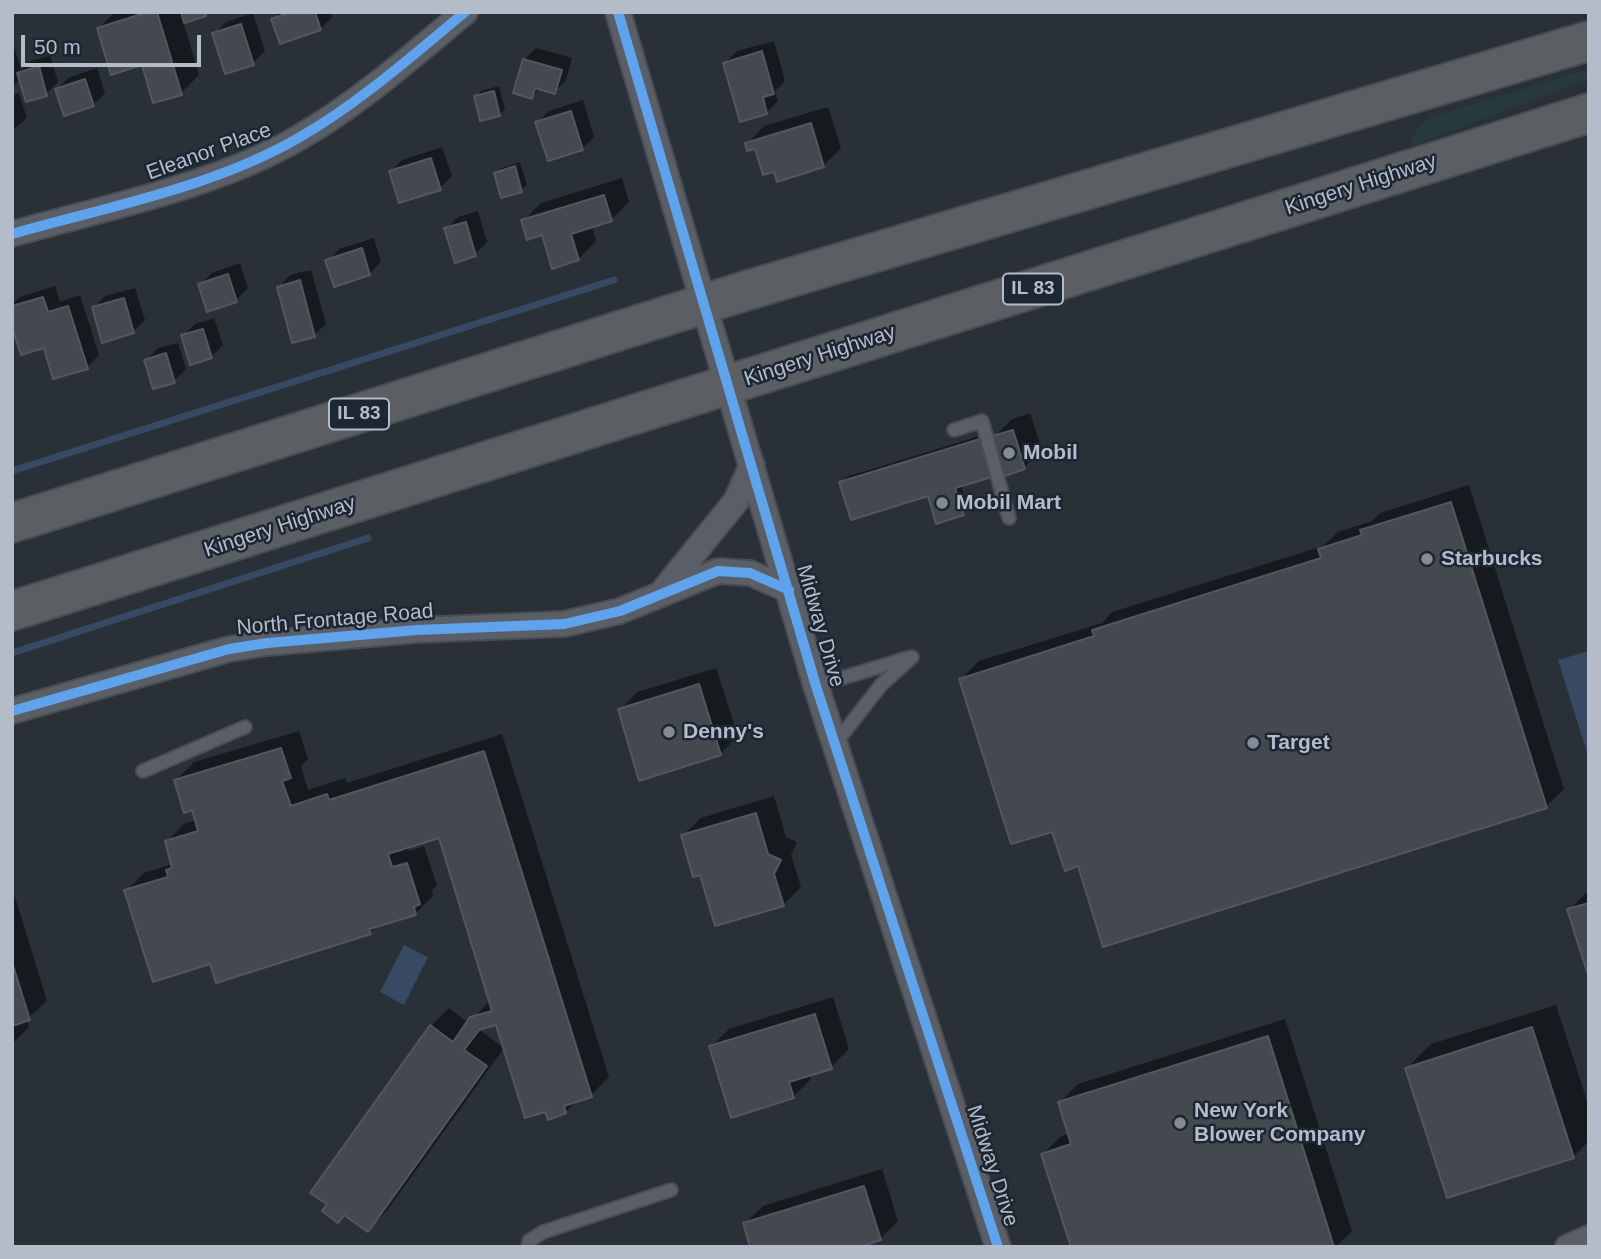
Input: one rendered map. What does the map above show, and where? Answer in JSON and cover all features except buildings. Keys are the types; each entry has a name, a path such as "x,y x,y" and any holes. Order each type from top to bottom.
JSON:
{"highway":[{"name":"IL 83","path":"12,523 1026,206 1589,41"},
{"name":"Kingery Highway","path":"12,611 1589,113"}],"street":[{"name":"Eleanor Place","path":"12,234 203,179 249,163 298,139 337,114 465,12"},
{"name":"Midway Drive","path":"618,12 816,686 998,1247"},
{"path":"664,591 736,501 752,466"},
{"name":"North Frontage Road","path":"12,711 229,649 348,634 564,624 620,611 718,571 750,573 789,590"},
{"path":"1568,1247 1589,1238"}],"lane":[{"path":"954,430 982,421 1009,518"},
{"path":"816,686 912,657 881,685 835,744"},
{"path":"143,771 246,727"},
{"path":"527,1247 543,1231 671,1190"}],"green space":[{"path":"1589,69 1589,79 1413,145 1410,142 1419,127 1431,117"}],"water":[{"path":"1589,651 1589,759 1558,660"},
{"path":"404,945 428,957 404,1005 380,992"}],"waterway":[{"path":"12,471 614,280"},
{"path":"12,653 368,538"}],"cycle path":[{"path":"12,234 196,183 267,154 322,124 343,109 465,12"},
{"path":"618,12 816,686 998,1247"},
{"path":"12,711 229,649 267,643 417,630 564,624 620,611 718,571 750,573 789,590"}],"place":[{"name":"Mobil","path":"1009,453"},
{"name":"Mobil Mart","path":"942,503"},
{"name":"Starbucks","path":"1427,559"},
{"name":"Denny's","path":"669,732"},
{"name":"Target","path":"1253,743"},
{"name":"New York Blower Company","path":"1180,1123"}]}
